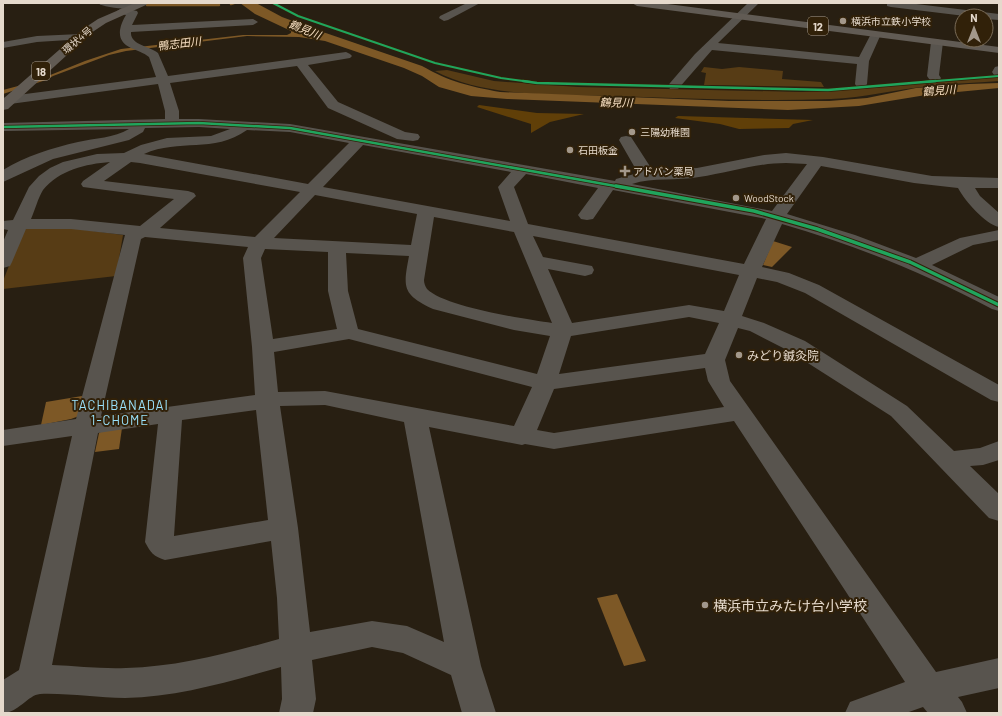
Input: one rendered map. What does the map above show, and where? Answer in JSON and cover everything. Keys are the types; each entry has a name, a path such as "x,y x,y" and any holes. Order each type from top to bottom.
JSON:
{"main road":[{"name":"12","path":"636,3 877,30 999,49"},
{"name":"12","path":"659,3 741,15"},
{"name":"環状4号","path":"7,103 80,37 96,25 127,14 139,4"},
{"name":"12","path":"877,30 937,42 999,49"}],"street":[{"path":"103,3 139,4"},
{"path":"444,18 475,3"},
{"path":"674,86 710,46 754,3"},
{"path":"890,6 999,17"},
{"path":"144,16 127,14 126,29 124,34 127,41 154,55 172,110 171,123"},
{"path":"126,29 253,22"},
{"path":"184,26 193,34"},
{"path":"861,84 863,61 877,30"},
{"path":"3,45 37,39 80,37"},
{"path":"935,78 933,76 937,42"},
{"path":"710,46 863,61"},
{"path":"7,103 346,56"},
{"path":"300,62 333,105 402,136 440,141 428,152"},
{"path":"3,127 171,123 245,125 304,130 522,168 754,211 776,217 844,237 918,265 999,305"},
{"path":"3,177 23,164 35,159 132,134 144,124"},
{"path":"33,679 88,425 133,236 143,231 188,196 89,184 128,157 146,148 164,142 220,139 234,134 245,125"},
{"path":"296,713 299,699 292,598 267,401 263,347 252,258 259,243 360,140"},
{"path":"626,140 648,176"},
{"path":"3,262 12,225 42,180 51,173 92,160 128,157 751,270 782,277 812,289 999,395"},
{"path":"611,212 589,212 612,185 648,176 701,172 771,158 817,161 932,181 965,184 999,183"},
{"path":"3,160 35,159"},
{"path":"817,161 776,217 751,270 731,319 716,371 740,412 937,698"},
{"path":"522,168 506,187 521,228 556,306 562,323 562,330 545,383 522,437"},
{"path":"965,184 977,202 999,222"},
{"path":"92,201 113,186"},
{"path":"426,211 418,251 415,285 419,292 430,300 455,309 514,324 562,330 689,311 731,319 757,327 797,346 899,411 999,511"},
{"path":"12,225 64,223 259,243 418,251"},
{"path":"918,265 968,240 999,234"},
{"path":"337,248 338,291 349,333"},
{"path":"536,261 585,270"},
{"path":"263,347 349,333 545,383 716,371"},
{"path":"3,438 278,399 325,398 522,437 554,441 740,412"},
{"path":"171,414 159,542 165,549 284,528"},
{"path":"414,416 465,666 479,713"},
{"path":"949,460 983,456 999,450"},
{"path":"3,699 33,679 126,682 166,679 207,673 296,649 372,634 407,640 465,666"},
{"path":"862,713 937,698 999,673"}],"shaded area":[{"path":"704,67 722,69 739,67 783,71 782,79 821,82 824,87 704,85 706,73 701,72"},
{"path":"447,70 494,81 578,87 802,92 861,89 958,79 999,77 999,81 917,87 843,98 804,100 722,99 522,93 476,86 455,80 435,71"},
{"path":"479,105 537,113 584,114 550,122 531,133 531,124 477,107"},
{"path":"678,116 813,120 793,124 789,128 739,129 720,124 675,118"},
{"path":"35,226 56,226 123,235 116,276 3,289 3,281 23,230"}],"water":[{"path":"240,3 256,3 282,17 422,66 451,80 500,92 729,101 829,101 867,98 916,88 999,83 999,88 926,95 859,106 788,110 507,99 471,96 439,87 422,76 404,68 325,41 299,37 247,36 126,51 109,55 46,80 3,94 3,90 33,82 85,61 121,49 243,35 287,35 291,33 291,31 255,14"},
{"path":"773,241 792,247 772,267 763,265"},
{"path":"82,396 79,416 41,425 46,402"},
{"path":"122,428 119,449 95,452 99,433 105,429"},
{"path":"617,594 646,661 624,666 597,598"}],"waterway":[{"path":"147,5 219,5"}],"cycle path":[{"path":"273,3 298,16 435,63 501,78 537,83 828,90 999,76"},
{"path":"3,127 199,123 290,128 428,152 754,211 786,219 849,239 910,262 999,305"}],"place":[{"name":"横浜市立鉄小学校","path":"843,21"},
{"name":"三陽幼稚園","path":"632,132"},
{"name":"石田板金","path":"570,150"},
{"name":"アドバン薬局","path":"625,171"},
{"name":"WoodStock","path":"736,198"},
{"name":"みどり鍼灸院","path":"739,355"},
{"name":"横浜市立みたけ台小学校","path":"705,605"}],"district":[{"name":"TACHIBANADAI 1-CHOME","path":"120,412"}],"water label":[{"name":"鶴見川","path":"305,29"},
{"name":"鴨志田川","path":"179,43"},
{"name":"鶴見川","path":"939,90"},
{"name":"鶴見川","path":"616,102"}]}
